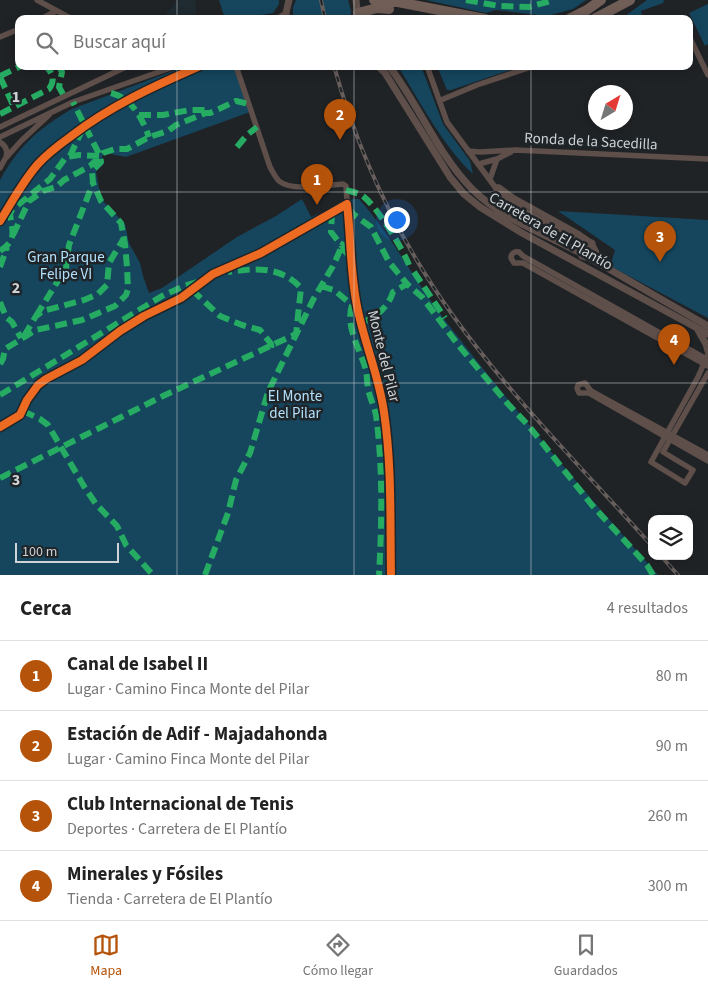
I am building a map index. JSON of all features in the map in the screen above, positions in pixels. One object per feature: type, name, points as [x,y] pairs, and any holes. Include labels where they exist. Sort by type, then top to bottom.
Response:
[{"type":"highway","points":[[374,0],[398,2],[465,15]]},
{"type":"highway","points":[[577,15],[601,0]]},
{"type":"highway","points":[[602,15],[630,0]]},
{"type":"highway","points":[[360,15],[377,8],[397,9],[428,15]]},
{"type":"street","points":[[37,0],[64,15]]},
{"type":"street","points":[[356,0],[358,15]]},
{"type":"street","points":[[286,15],[288,1]]},
{"type":"street","points":[[48,15],[56,11]]},
{"type":"street","points":[[0,37],[15,31]]},
{"type":"street","points":[[693,44],[708,75]]},
{"type":"street","points":[[0,127],[112,70]]},
{"type":"street","points":[[0,137],[74,102],[158,70]]},
{"type":"street","name":"Monte del Pilar","points":[[237,70],[274,174],[279,180],[289,185],[310,187],[345,185],[356,298],[376,371],[384,412],[389,455],[391,575]]},
{"type":"street","name":"Carretera de El Plantío","points":[[382,70],[450,178],[464,194],[480,207],[522,233],[708,334]]},
{"type":"street","name":"Carretera de El Plantío","points":[[391,70],[439,148],[472,189],[507,215],[584,255],[708,326]]},
{"type":"street","points":[[430,70],[447,122],[490,179],[496,191],[511,203],[583,242]]},
{"type":"street","points":[[441,100],[477,85],[522,70]]},
{"type":"street","points":[[5,159],[51,112]]},
{"type":"street","points":[[0,142],[7,152],[0,168]]},
{"type":"street","points":[[478,163],[497,159],[515,150]]},
{"type":"street","name":"Ronda de la Sacedilla","points":[[468,151],[515,150],[708,159]]},
{"type":"street","points":[[478,163],[485,152]]},
{"type":"street","points":[[490,179],[497,159]]},
{"type":"street","points":[[495,187],[499,187],[514,198],[592,243],[604,267]]},
{"type":"street","points":[[522,233],[532,234],[581,257],[590,253],[592,243]]},
{"type":"street","points":[[568,247],[576,246],[583,242]]},
{"type":"street","points":[[583,242],[582,251],[586,260],[615,276],[623,288]]},
{"type":"street","points":[[519,252],[707,359],[523,263],[514,263],[511,260],[512,254],[519,252]]},
{"type":"street","points":[[696,328],[706,344],[707,359],[669,436],[663,452],[693,470],[685,482],[651,462],[669,436],[708,373]]},
{"type":"street","points":[[708,455],[669,436],[589,393],[580,393],[577,386],[585,383],[590,390],[669,436],[708,461]]},
{"type":"shaded area","points":[[179,0],[195,0],[196,15],[165,15]]},
{"type":"green space","points":[[219,0],[279,0],[279,4],[273,13],[261,15],[224,15]]},
{"type":"green space","points":[[296,0],[348,0],[351,11],[350,15],[293,15],[293,7]]},
{"type":"green space","points":[[426,0],[586,0],[573,9],[551,15],[496,10],[486,13]]},
{"type":"green space","points":[[647,0],[664,0],[663,3],[641,11],[642,15],[626,15]]},
{"type":"green space","points":[[708,4],[708,44],[705,46],[693,21],[693,15],[689,13]]},
{"type":"green space","name":"El Monte del Pilar","points":[[175,70],[234,70],[250,112],[126,157],[105,153],[102,156],[104,164],[96,172],[99,188],[104,202],[125,224],[129,243],[140,263],[149,293],[162,288],[237,237],[276,216],[302,199],[311,217],[353,199],[359,199],[382,228],[433,304],[470,352],[549,449],[658,575],[0,575],[0,180],[14,158],[30,139],[49,123],[72,109]]},
{"type":"green space","points":[[400,70],[423,70],[443,124],[470,161],[473,174],[442,138]]},
{"type":"green space","points":[[439,70],[510,70],[451,90],[447,90]]},
{"type":"green space","points":[[558,211],[708,220],[708,318],[610,266],[615,250]]},
{"type":"railway","points":[[321,0],[324,15]]},
{"type":"railway","points":[[335,70],[356,133],[383,197],[416,259],[434,288],[500,377],[648,542]]},
{"type":"railway","points":[[665,560],[678,575]]},
{"type":"marked path","points":[[466,0],[499,6],[529,7],[554,0]]},
{"type":"marked path","points":[[0,76],[15,69]]},
{"type":"marked path","points":[[0,114],[49,89],[52,82],[49,70]]},
{"type":"marked path","points":[[61,70],[59,87],[64,96]]},
{"type":"marked path","points":[[0,77],[14,107]]},
{"type":"marked path","points":[[111,93],[125,99],[130,104],[139,116],[149,137]]},
{"type":"marked path","points":[[13,235],[29,201],[43,191],[56,187],[64,180],[90,166],[103,153],[115,149],[127,149],[149,137],[168,131],[176,125],[236,101],[249,104]]},
{"type":"marked path","points":[[36,316],[66,268],[69,245],[93,183],[92,171],[101,162],[100,156],[73,102]]},
{"type":"marked path","points":[[139,115],[163,115],[190,110],[206,110]]},
{"type":"marked path","points":[[237,147],[257,127]]},
{"type":"marked path","points":[[70,156],[83,128]]},
{"type":"marked path","points":[[0,251],[12,239],[10,214],[12,210],[50,179],[66,157],[79,155],[100,156]]},
{"type":"marked path","points":[[0,364],[5,349],[36,330],[82,320],[115,306],[126,295],[128,289],[127,267],[121,223],[101,201],[93,183]]},
{"type":"marked path","points":[[346,190],[360,194],[376,210],[409,265]]},
{"type":"marked path","points":[[349,208],[353,214],[371,227],[389,262],[407,284]]},
{"type":"marked path","points":[[332,212],[331,232],[342,246],[344,242]]},
{"type":"marked path","points":[[24,336],[36,316],[43,311],[84,300],[98,294],[107,285],[109,263],[124,238]]},
{"type":"marked path","points":[[205,575],[228,513],[236,480],[250,453],[268,392],[342,246],[351,258]]},
{"type":"marked path","points":[[0,267],[7,247]]},
{"type":"marked path","points":[[0,478],[163,396],[296,334],[301,288],[285,276],[267,270],[228,272]]},
{"type":"marked path","points":[[414,272],[445,318]]},
{"type":"marked path","points":[[0,395],[162,296],[197,282]]},
{"type":"marked path","points":[[361,323],[381,311],[388,303],[393,292],[407,284],[422,297],[459,346],[528,425],[591,504],[647,565],[653,575]]},
{"type":"marked path","points":[[321,286],[334,290],[352,305],[357,305]]},
{"type":"marked path","points":[[192,290],[220,316],[260,330],[272,345],[276,344]]},
{"type":"marked path","points":[[0,302],[6,317],[12,322],[21,338]]},
{"type":"marked path","points":[[352,305],[350,321],[366,370],[368,389],[376,415],[381,495],[379,575]]},
{"type":"marked path","points":[[23,411],[48,425],[96,504],[117,526],[126,545],[153,575]]},
{"type":"cycle path","points":[[0,221],[23,184],[42,160],[57,146],[117,106],[191,70]]},
{"type":"cycle path","points":[[0,427],[20,415],[27,400],[38,385],[82,360],[120,331],[144,316],[181,298],[213,274],[261,253],[347,204],[355,293],[360,319],[379,385],[387,432],[391,575]]},
{"type":"place","name":"Estación de Adif - Majadahonda","points":[[340,140]]},
{"type":"place","name":"Canal de Isabel II","points":[[317,205]]},
{"type":"place","name":"Club Internacional de Tenis","points":[[660,262]]},
{"type":"place","name":"Minerales y Fósiles","points":[[674,365]]},
{"type":"park label","name":"Gran Parque Felipe VI","points":[[66,266]]}]
